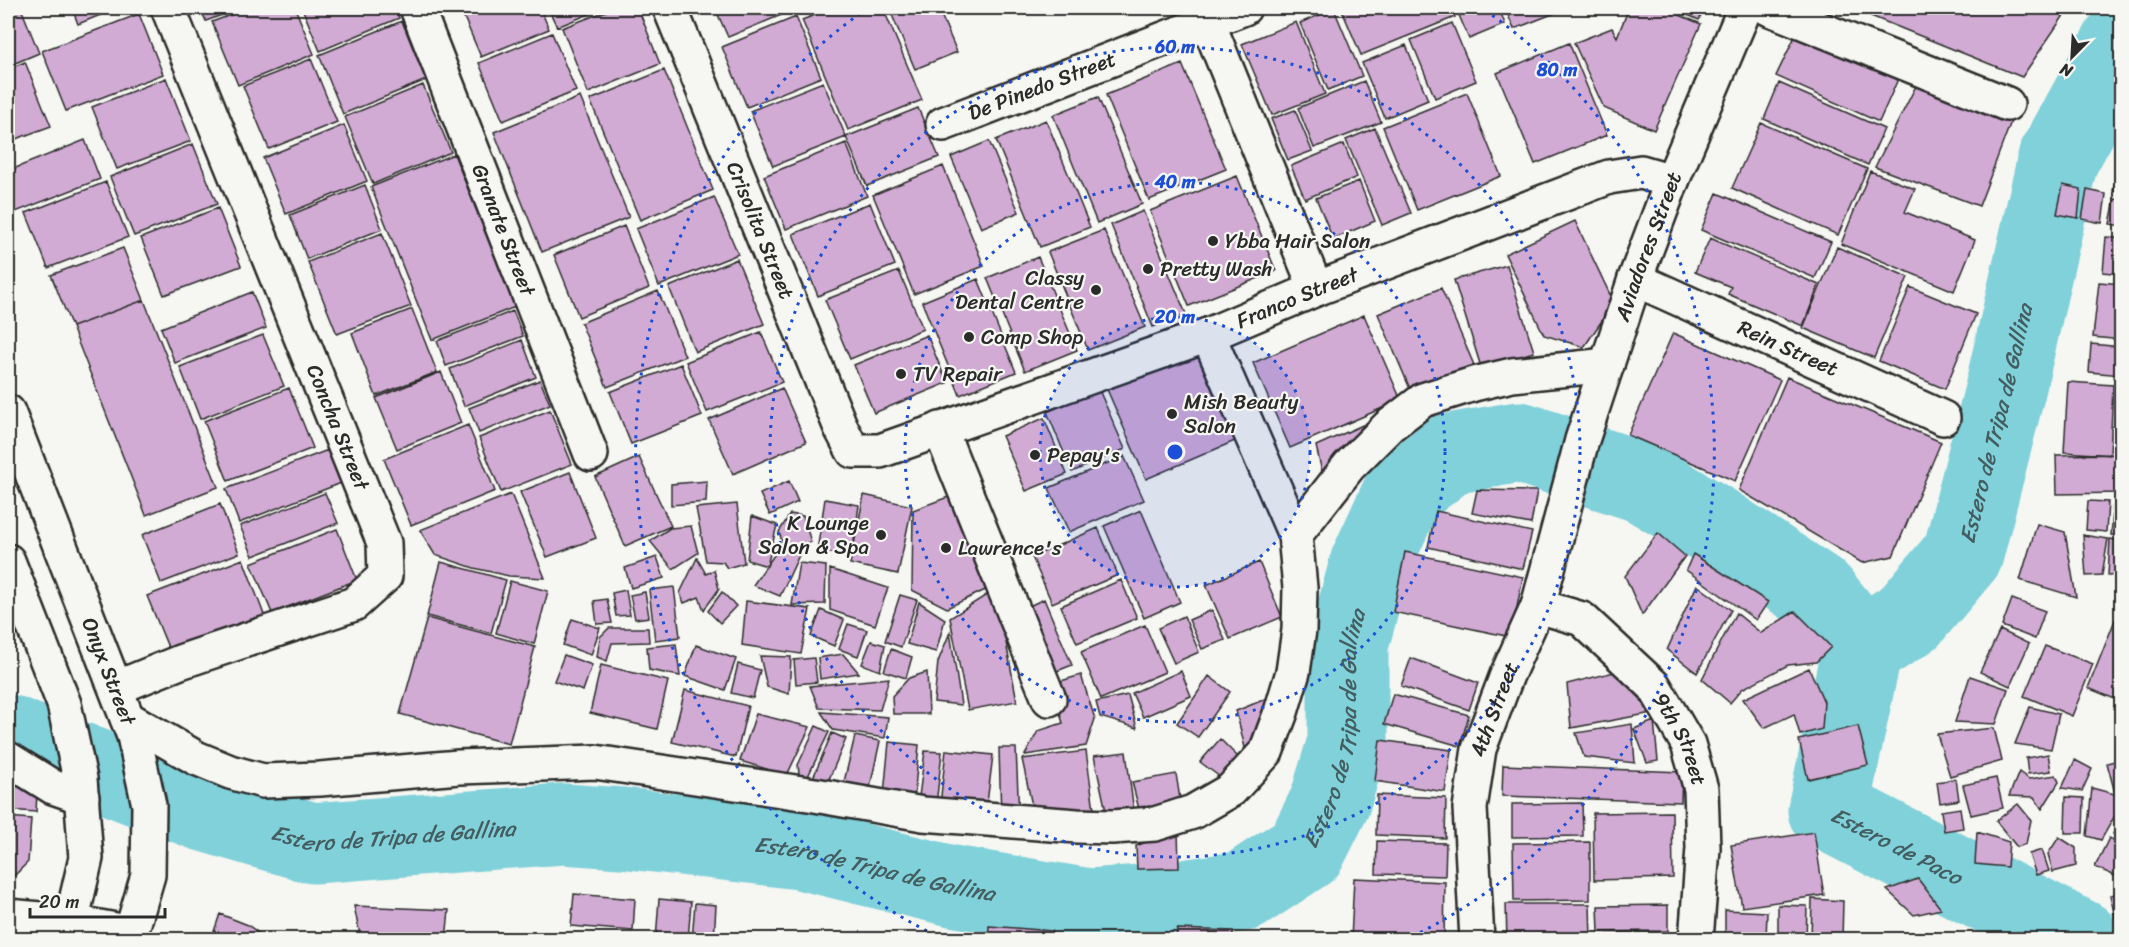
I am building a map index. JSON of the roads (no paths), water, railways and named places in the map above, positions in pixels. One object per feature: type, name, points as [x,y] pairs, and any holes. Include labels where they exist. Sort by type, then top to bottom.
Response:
[{"type":"street","name":"Concha Street","points":[[126,714],[180,662],[354,604],[385,576],[384,543],[168,8]]},
{"type":"street","name":"Granate Street","points":[[417,8],[591,454]]},
{"type":"street","name":"Crisolita Street","points":[[670,8],[841,428],[853,451]]},
{"type":"street","name":"De Pinedo Street","points":[[943,124],[1205,14],[1244,8]]},
{"type":"street","name":"Aviadores Street","points":[[1568,490],[1635,279],[1671,181],[1745,8]]},
{"type":"street","points":[[1768,8],[2007,104]]},
{"type":"street","points":[[1205,14],[1316,289]]},
{"type":"street","name":"Franco Street","points":[[853,451],[880,451],[1208,335],[1316,289],[1609,177],[1641,172],[1671,181]]},
{"type":"street","name":"Rein Street","points":[[1635,279],[1943,418]]},
{"type":"street","points":[[126,714],[196,758],[230,772],[263,781],[320,779],[459,766],[595,762],[815,795],[923,814],[1077,826],[1112,826],[1155,824],[1192,812],[1231,790],[1266,752],[1293,672],[1299,630],[1300,588],[1295,535],[1208,335]]},
{"type":"street","points":[[1295,535],[1349,466],[1389,426],[1423,400],[1512,375],[1607,365]]},
{"type":"street","name":"Onyx Street","points":[[8,412],[126,714],[149,805],[148,875],[131,936]]},
{"type":"street","points":[[940,429],[1048,699]]},
{"type":"street","name":"4th Street","points":[[1477,939],[1470,808],[1479,749],[1507,675],[1538,606],[1568,490]]},
{"type":"street","points":[[8,561],[64,704],[81,788],[86,858],[70,931]]},
{"type":"street","name":"9th Street","points":[[1538,606],[1582,619],[1654,686],[1688,744],[1701,789],[1702,813],[1703,848],[1696,939]]},
{"type":"street","points":[[8,759],[52,787],[81,788]]},
{"type":"street","points":[[8,916],[70,931],[131,936]]},
{"type":"waterway","name":"Estero de Tripa de Gallina","points":[[1862,648],[1910,617],[1963,554],[2005,390],[2058,159],[2122,43]]},
{"type":"waterway","name":"Estero de Tripa de Gallina","points":[[8,735],[204,811],[313,843],[563,824],[622,828],[800,849],[952,886],[1089,909],[1163,903],[1244,891],[1306,850],[1330,802],[1348,742],[1348,645],[1370,564],[1404,490],[1450,454],[1519,442],[1644,483],[1715,526],[1818,594],[1862,648]]},
{"type":"waterway","name":"Estero de Paco","points":[[1862,648],[1828,810],[2080,940]]},
{"type":"place","name":"Ybba Hair Salon","points":[[1213,241]]},
{"type":"place","name":"Pretty Wash","points":[[1148,269]]},
{"type":"place","name":"Classy Dental Centre","points":[[1096,290]]},
{"type":"place","name":"Comp Shop","points":[[969,337]]},
{"type":"place","name":"TV Repair","points":[[901,374]]},
{"type":"place","name":"Mish Beauty Salon","points":[[1172,414]]},
{"type":"place","name":"Pepay's","points":[[1035,455]]},
{"type":"place","name":"K Lounge Salon & Spa","points":[[881,535]]},
{"type":"place","name":"Lawrence's","points":[[946,548]]}]
